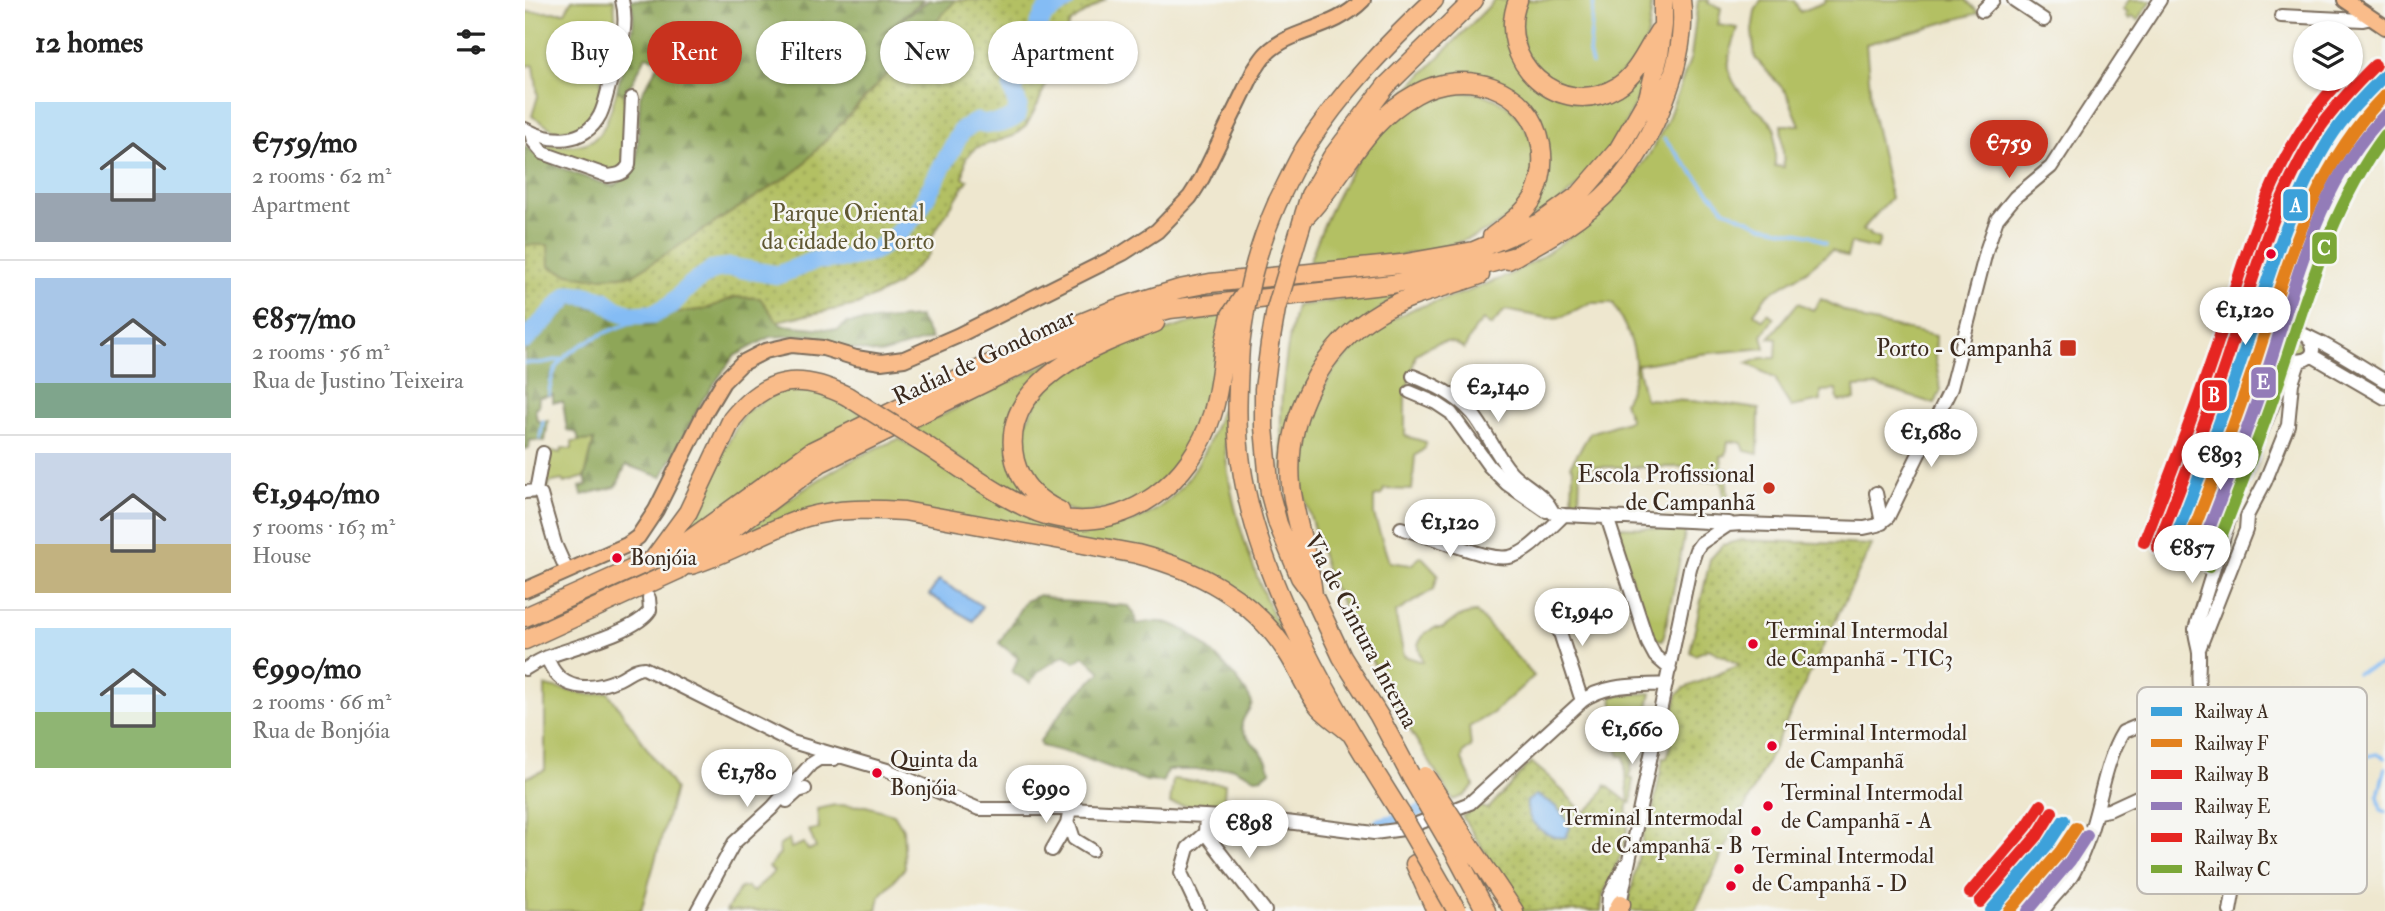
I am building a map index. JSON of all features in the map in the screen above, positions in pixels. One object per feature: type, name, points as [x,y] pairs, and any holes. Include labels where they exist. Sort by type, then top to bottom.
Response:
[{"type":"highway","points":[[654,559],[688,512],[732,419],[757,394],[786,382],[816,383],[847,396],[1023,506],[1059,519],[1105,518],[1136,509],[1162,492],[1183,472],[1212,417],[1232,346],[1231,315],[1246,293],[1262,236],[1277,201],[1305,148],[1417,0]]},
{"type":"highway","points":[[1382,49],[1434,0]]},
{"type":"highway","name":"Via de Cintura Interna","points":[[1461,846],[1419,778],[1405,763],[1342,657],[1287,550],[1270,494],[1264,427],[1264,389],[1276,309],[1310,195],[1332,157],[1386,86],[1474,0]]},
{"type":"highway","points":[[1518,0],[1512,26],[1519,58],[1543,85],[1576,96],[1603,93],[1617,87],[1629,77],[1663,25]]},
{"type":"highway","name":"Radial de Gondomar","points":[[525,617],[677,549],[813,451],[1038,341],[1118,308],[1179,289],[1210,284],[1401,264],[1474,251],[1541,223],[1580,194],[1618,150],[1648,98],[1659,55],[1663,0]]},
{"type":"highway","points":[[1313,596],[1311,571],[1295,509],[1290,468],[1295,429],[1309,390],[1329,357],[1364,322],[1378,313],[1393,305],[1483,274],[1553,235],[1588,210],[1614,186],[1635,157],[1662,109],[1680,46],[1683,4]]},
{"type":"highway","points":[[1303,219],[1323,199],[1367,132],[1386,115],[1419,92],[1434,86],[1464,81],[1482,83],[1498,88],[1526,110],[1539,134],[1543,165],[1540,183],[1525,209],[1474,251]]},
{"type":"highway","name":"Radial de Gondomar","points":[[525,640],[678,570],[820,463],[1041,355],[1119,322],[1170,309],[1392,284],[1477,267],[1516,256]]},
{"type":"highway","points":[[1087,519],[1049,506],[1026,485],[1018,472],[1013,433],[1025,400],[1046,378],[1077,358],[1135,331],[1207,305]]},
{"type":"highway","name":"Via de Cintura Interna","points":[[1232,346],[1241,464],[1262,550],[1282,601],[1349,732],[1401,814],[1457,911]]},
{"type":"highway","points":[[678,570],[706,561],[781,526],[837,511],[866,509],[904,511],[1137,554],[1169,562],[1195,573],[1222,587],[1248,607],[1286,651],[1318,706],[1349,732]]},
{"type":"highway","points":[[1401,814],[1415,864],[1436,911]]},
{"type":"highway","points":[[1461,846],[1486,911]]},
{"type":"highway","points":[[1461,846],[1514,911]]},
{"type":"main road","points":[[525,590],[567,570],[628,550],[656,510],[723,382],[742,363],[765,351],[792,345],[823,348],[881,362],[904,359],[945,342],[1122,253],[1157,231],[1190,197],[1265,55],[1283,42],[1336,22],[1363,0]]},
{"type":"main road","points":[[2345,0],[2385,27]]},
{"type":"street","points":[[528,131],[555,140],[567,139],[579,135],[600,115],[622,43],[625,27],[622,0]]},
{"type":"street","points":[[1982,11],[1993,0]]},
{"type":"street","points":[[2014,0],[2044,20]]},
{"type":"street","points":[[1410,392],[1451,413],[1489,467],[1516,491],[1544,510],[1558,514],[1864,528],[1882,523],[1892,510],[1949,392],[1997,219],[2015,197],[2052,167],[2160,0]]},
{"type":"street","points":[[2281,16],[2363,20],[2372,18]]},
{"type":"street","points":[[528,131],[543,153],[608,176],[619,175],[629,165],[632,98]]},
{"type":"street","points":[[2385,127],[2339,144],[2325,155],[2261,338],[2262,345],[2271,353],[2291,361],[2305,358],[2385,398]]},
{"type":"street","points":[[2265,325],[2271,322],[2308,337],[2385,381]]},
{"type":"street","points":[[2199,649],[2246,530],[2247,516],[2265,482],[2288,425],[2292,383],[2313,346],[2308,337]]},
{"type":"street","points":[[2198,687],[2199,649],[2195,629],[2237,494],[2276,396],[2271,353]]},
{"type":"street","points":[[1413,376],[1445,391],[1464,405],[1513,474],[1558,514]]},
{"type":"street","points":[[543,453],[530,491],[541,495],[555,544],[567,570]]},
{"type":"street","points":[[1876,493],[1882,523]]},
{"type":"street","points":[[1447,543],[1457,507]]},
{"type":"street","points":[[1401,528],[1506,559],[1530,548],[1558,514]]},
{"type":"street","points":[[1607,517],[1648,643],[1655,656],[1669,669]]},
{"type":"street","points":[[1617,909],[1691,561],[1701,543],[1716,531],[1728,525],[1742,524]]},
{"type":"street","points":[[525,668],[639,621],[650,610],[649,598]]},
{"type":"street","points":[[1551,605],[1582,701]]},
{"type":"street","points":[[547,657],[555,675],[574,685],[594,686],[609,682],[639,667],[652,671],[792,742],[887,770],[979,809],[1070,809],[1297,822],[1380,833],[1404,828],[1470,803],[1595,692],[1607,688],[1666,684]]},
{"type":"street","points":[[2043,911],[2054,894],[2072,876],[2098,812],[2100,797],[2123,732],[2137,726]]},
{"type":"street","points":[[698,911],[734,843],[766,814],[811,764],[819,759],[838,760],[843,756]]},
{"type":"street","points":[[766,814],[804,789]]},
{"type":"street","points":[[2098,812],[2137,797]]},
{"type":"street","points":[[1052,850],[1067,824],[1070,809]]},
{"type":"street","points":[[1206,817],[1205,832],[1265,911]]},
{"type":"street","points":[[1067,824],[1075,841],[1092,850]]},
{"type":"street","points":[[1199,911],[1181,873],[1188,848],[1205,832]]},
{"type":"green space","points":[[572,0],[614,0],[616,21],[546,21],[546,84],[601,84],[600,115],[577,128],[555,131],[532,116],[538,96],[534,65],[525,66],[525,12],[565,12]]},
{"type":"green space","points":[[630,0],[924,0],[898,21],[880,21],[880,82],[798,170],[633,275],[588,278],[568,274],[549,267],[547,245],[525,245],[525,146],[567,170],[614,186],[632,173],[637,155],[640,96],[647,84],[742,84],[742,21],[647,21],[647,56],[633,81],[633,10]]},
{"type":"green space","points":[[929,0],[956,0],[936,21],[900,21]]},
{"type":"green space","name":"Parque Oriental da cidade do Porto","points":[[956,0],[1105,0],[1073,21],[988,21],[988,84],[1046,84],[1026,126],[1013,136],[975,148],[966,158],[963,178],[968,180],[926,245],[930,253],[896,286],[857,305],[777,321],[760,298],[735,297],[706,309],[625,319],[598,304],[580,300],[558,313],[525,351],[525,245],[548,245],[549,267],[568,274],[588,278],[633,275],[798,170],[880,82],[880,84],[974,84],[974,21],[936,21]]},
{"type":"green space","points":[[1495,0],[1515,0],[1512,52],[1574,102],[1647,66],[1643,87],[1621,133],[1595,169],[1556,206],[1525,221],[1548,144],[1484,79],[1390,107]]},
{"type":"green space","points":[[1525,0],[1651,0],[1647,38],[1640,57],[1608,85],[1582,91],[1552,82],[1525,54],[1519,21]]},
{"type":"green space","points":[[1698,0],[1709,0],[1708,3],[1721,8],[1718,25],[1738,28],[1729,71],[1738,89],[1775,127],[1775,166],[1784,167],[1781,125],[1800,125],[1786,92],[1755,58],[1752,31],[1755,11],[1761,0],[1794,0],[1800,12],[1825,0],[1966,0],[1979,13],[1866,44],[1872,111],[1891,198],[1862,230],[1880,239],[1877,249],[1851,243],[1847,257],[1832,250],[1805,272],[1767,295],[1754,313],[1763,320],[1768,313],[1774,318],[1762,335],[1765,348],[1700,354],[1637,365],[1645,399],[1708,402],[1759,409],[1758,454],[1745,451],[1742,443],[1728,441],[1726,455],[1721,456],[1722,468],[1726,469],[1729,511],[1725,511],[1722,481],[1700,481],[1689,467],[1580,467],[1579,508],[1572,507],[1573,468],[1570,466],[1590,433],[1630,420],[1624,402],[1634,376],[1634,352],[1626,328],[1613,303],[1590,303],[1562,317],[1547,318],[1505,310],[1491,326],[1483,320],[1464,349],[1452,342],[1440,342],[1416,354],[1405,398],[1405,436],[1426,442],[1425,448],[1415,456],[1412,490],[1384,489],[1382,495],[1374,497],[1374,515],[1389,562],[1411,565],[1421,556],[1438,574],[1434,589],[1395,613],[1404,656],[1423,662],[1418,644],[1425,633],[1435,628],[1443,628],[1458,617],[1476,612],[1534,676],[1493,713],[1469,727],[1471,747],[1463,753],[1462,760],[1474,786],[1464,796],[1453,800],[1399,712],[1329,579],[1302,489],[1301,459],[1306,427],[1334,369],[1374,329],[1413,309],[1509,275],[1540,258],[1597,217],[1651,152],[1667,121],[1691,57]]},
{"type":"green space","points":[[2129,0],[2152,0],[2138,20],[2132,16],[2130,19],[2126,16],[2128,13],[2123,10]]},
{"type":"green space","points":[[619,84],[631,84],[624,94],[617,90]]},
{"type":"green space","points":[[617,90],[624,94],[627,111],[625,163],[618,169],[611,171],[548,150],[541,144],[574,145],[594,139],[606,122]]},
{"type":"green space","points":[[1470,92],[1489,96],[1504,104],[1517,116],[1532,141],[1536,164],[1533,179],[1515,212],[1496,226],[1446,246],[1388,257],[1309,262],[1328,215],[1353,168],[1385,128],[1404,112],[1427,100]]},
{"type":"green space","points":[[1401,292],[1338,343],[1283,469],[1282,387],[1296,306]]},
{"type":"green space","points":[[735,297],[760,298],[781,325],[838,330],[847,323],[919,317],[931,339],[881,354],[848,348],[811,335],[770,337],[734,356],[702,401],[662,477],[626,465],[616,487],[582,495],[580,487],[587,485],[585,477],[594,440],[579,441],[577,433],[567,430],[563,402],[553,402],[553,395],[539,397],[538,407],[535,407],[537,421],[548,421],[545,441],[530,440],[529,448],[525,449],[525,351],[558,313],[580,300],[598,304],[625,319],[706,309]]},
{"type":"green space","points":[[1821,299],[1864,320],[1936,336],[1935,358],[1941,390],[1935,404],[1877,386],[1854,387],[1855,400],[1838,401],[1836,390],[1821,391],[1821,401],[1791,407],[1776,379],[1747,363],[1762,358],[1776,358],[1777,339],[1769,338],[1798,303],[1813,310]]},
{"type":"green space","points":[[1223,314],[1213,383],[1198,434],[1186,456],[1154,488],[1126,507],[1079,512],[1071,511],[1047,497],[1033,483],[1025,467],[1022,449],[1024,431],[1041,396],[1056,380],[1076,367],[1129,344],[1175,327]]},
{"type":"green space","points":[[2278,332],[2300,342],[2300,351],[2294,354],[2272,344],[2271,335]]},
{"type":"green space","points":[[1063,356],[1011,427],[1031,502],[1014,494],[914,429]]},
{"type":"green space","points":[[782,389],[831,393],[868,418],[675,541],[744,413]]},
{"type":"green space","points":[[1221,409],[1224,409],[1227,468],[1240,526],[1259,583],[1283,637],[1204,574],[861,506],[729,544],[831,472],[899,439],[1059,525],[1091,528],[1119,525],[1144,517],[1165,503],[1183,485],[1211,438]]},
{"type":"green space","points":[[594,439],[585,477],[564,483],[562,480],[548,483],[549,487],[542,488],[547,450],[561,453],[562,448],[572,449],[572,442]]},
{"type":"green space","points":[[1615,527],[1686,529],[1663,640],[1650,638]]},
{"type":"green space","points":[[1741,540],[1872,545],[1695,911],[1630,911],[1628,905],[1646,822],[1653,822],[1663,758],[1667,758],[1672,739],[1668,738],[1677,695],[1684,688],[1740,665],[1709,649],[1695,655],[1690,652],[1710,559],[1723,545]]},
{"type":"green space","points":[[1039,595],[1061,601],[1129,606],[1134,613],[1136,624],[1169,623],[1195,638],[1218,659],[1247,693],[1252,703],[1242,728],[1264,756],[1270,771],[1263,777],[1255,778],[1231,767],[1167,770],[1163,782],[1147,781],[1076,755],[1041,746],[1040,741],[1068,703],[1101,672],[1084,656],[1075,662],[1065,655],[1039,671],[1030,683],[1012,672],[1018,658],[999,643],[1025,601]]},
{"type":"green space","points":[[545,686],[591,695],[608,692],[675,789],[641,911],[525,911],[525,778],[545,770]]},
{"type":"green space","points":[[1651,693],[1637,759],[1633,759],[1629,778],[1633,779],[1632,803],[1629,803],[1624,756],[1619,756],[1612,696]]},
{"type":"green space","points":[[1531,762],[1584,813],[1597,801],[1606,785],[1629,803],[1626,814],[1630,815],[1622,853],[1603,895],[1601,911],[1522,911],[1462,816],[1479,806],[1488,809]]},
{"type":"green space","points":[[1173,779],[1225,784],[1223,809],[1170,804]]},
{"type":"green space","points":[[835,805],[866,806],[894,814],[903,829],[905,868],[880,896],[877,911],[726,911],[740,888],[747,887],[753,892],[774,872],[769,867],[780,854],[779,846],[789,839],[791,848],[804,843],[808,850],[816,848],[809,830],[819,829],[817,809]]},
{"type":"water","points":[[939,580],[982,606],[973,621],[929,595]]},
{"type":"water","points":[[1536,795],[1561,812],[1570,828],[1566,837],[1551,836],[1533,822],[1529,816],[1527,801]]},
{"type":"waterway","points":[[525,340],[569,295],[603,300],[617,310],[631,315],[654,314],[671,305],[688,287],[714,269],[731,267],[778,275],[816,260],[847,258],[876,250],[895,237],[917,213],[962,130],[977,122],[997,124],[1016,116],[1018,106],[1012,87],[1031,67],[1036,55],[1039,24],[1045,13],[1067,0]]},
{"type":"waterway","points":[[1592,64],[1589,54],[1594,0]]},
{"type":"waterway","points":[[1664,139],[1725,210],[1763,226],[1811,235],[1826,243]]},
{"type":"waterway","points":[[549,395],[554,371],[571,352],[606,333],[654,314]]},
{"type":"waterway","points":[[525,363],[563,359]]},
{"type":"waterway","points":[[540,439],[543,421]]},
{"type":"waterway","points":[[2357,673],[2385,663]]},
{"type":"waterway","points":[[2367,756],[2377,754],[2385,758]]},
{"type":"waterway","points":[[2385,768],[2378,796],[2381,810],[2385,812]]},
{"type":"waterway","points":[[1380,823],[1436,804]]},
{"type":"tunnel","points":[[630,555],[639,575]]},
{"type":"rail line","name":"B","points":[[2157,547],[2218,385],[2265,242],[2289,184],[2325,120],[2375,65]]},
{"type":"rail line","name":"A","points":[[2170,552],[2223,413],[2278,250],[2300,194],[2335,131],[2385,75]]},
{"type":"rail line","name":"Bx","points":[[2144,542],[2197,403],[2262,210],[2296,140],[2332,91]]},
{"type":"rail line","name":"F","points":[[2183,557],[2236,418],[2303,225],[2337,156],[2359,124],[2385,95]]},
{"type":"rail line","name":"E","points":[[2196,562],[2249,424],[2310,239],[2341,172],[2361,142],[2385,115]]},
{"type":"rail line","name":"C","points":[[2209,567],[2263,426],[2335,221],[2366,163],[2385,135]]},
{"type":"rail line","name":"Bx","points":[[1970,893],[2027,826],[2041,805]]},
{"type":"rail line","name":"B","points":[[1980,902],[2038,835],[2052,812]]},
{"type":"rail line","name":"A","points":[[1991,911],[2049,843],[2064,820]]},
{"type":"rail line","name":"F","points":[[2009,911],[2060,852],[2076,828]]},
{"type":"rail line","name":"E","points":[[2028,911],[2070,861],[2087,835]]},
{"type":"place","name":"Porto - Campanhã","points":[[2068,348]]},
{"type":"place","name":"Escola Profissional de Campanhã","points":[[1769,488]]},
{"type":"place","name":"Bonjóia","points":[[617,558]]},
{"type":"place","name":"Terminal Intermodal de Campanhã - TIC3","points":[[1753,644]]},
{"type":"place","name":"Terminal Intermodal de Campanhã","points":[[1772,746]]},
{"type":"place","name":"Quinta da Bonjóia","points":[[877,773]]},
{"type":"place","name":"Terminal Intermodal de Campanhã - A","points":[[1768,806]]},
{"type":"place","name":"Terminal Intermodal de Campanhã - B","points":[[1756,831]]},
{"type":"place","name":"Terminal Intermodal de Campanhã - D","points":[[1739,869]]}]
